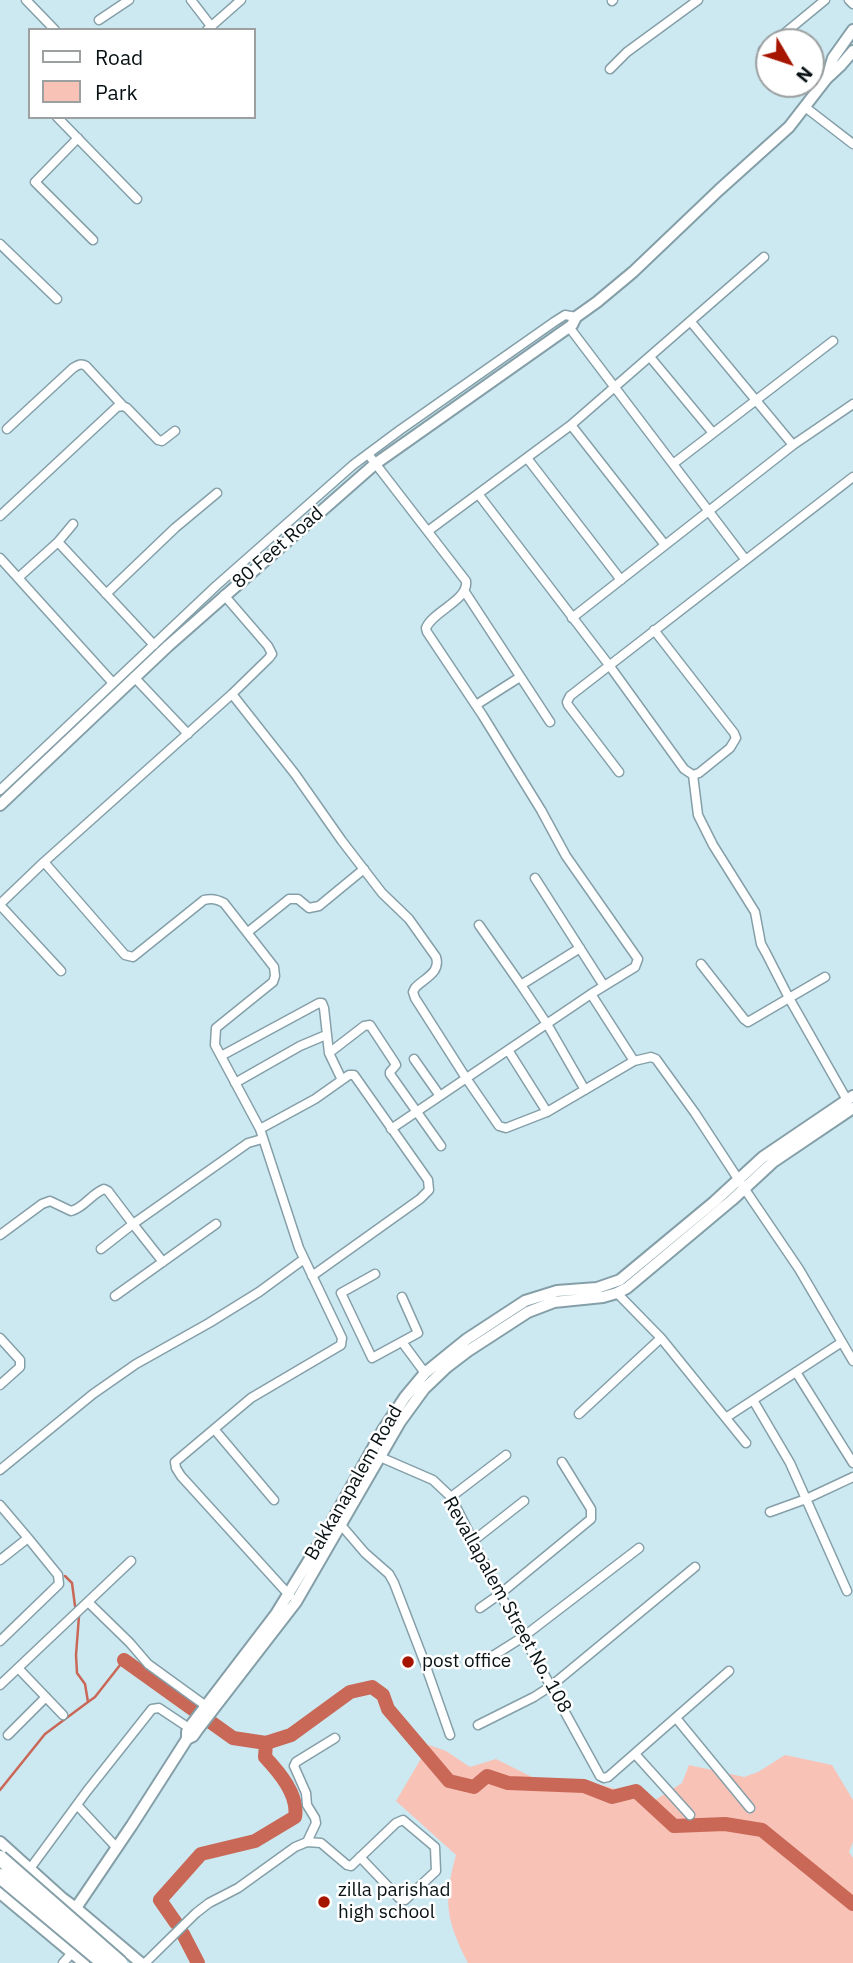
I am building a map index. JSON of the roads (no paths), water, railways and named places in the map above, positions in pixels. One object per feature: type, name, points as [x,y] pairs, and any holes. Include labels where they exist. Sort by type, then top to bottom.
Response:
[{"type":"main road","points":[[0,1858],[120,1963]]},
{"type":"main road","points":[[0,1876],[104,1963]]},
{"type":"street","points":[[26,0],[53,28]]},
{"type":"street","points":[[99,20],[129,0]]},
{"type":"street","points":[[192,2],[209,28],[241,0]]},
{"type":"street","points":[[610,69],[627,52],[698,0]]},
{"type":"street","points":[[791,28],[825,0]]},
{"type":"street","points":[[849,0],[853,4]]},
{"type":"street","points":[[827,78],[833,58],[853,30]]},
{"type":"street","points":[[827,78],[853,51]]},
{"type":"street","name":"80 Feet Road","points":[[0,805],[134,677],[375,464],[573,322],[633,272],[777,139],[827,78]]},
{"type":"street","points":[[805,107],[853,144]]},
{"type":"street","points":[[60,119],[137,199]]},
{"type":"street","points":[[78,138],[35,182],[93,240]]},
{"type":"street","points":[[0,244],[57,299]]},
{"type":"street","points":[[428,531],[571,425],[764,257]]},
{"type":"street","points":[[0,790],[216,586],[368,454],[565,315],[573,322],[615,387],[745,559]]},
{"type":"street","points":[[691,322],[793,445]]},
{"type":"street","points":[[673,464],[833,341]]},
{"type":"street","points":[[650,357],[713,433]]},
{"type":"street","points":[[7,429],[78,365],[86,366],[158,440],[162,441],[175,431]]},
{"type":"street","points":[[572,618],[793,445],[853,404]]},
{"type":"street","points":[[0,516],[111,411],[123,406]]},
{"type":"street","points":[[571,425],[665,545]]},
{"type":"street","points":[[368,454],[466,581],[465,592],[430,621],[426,628],[541,810],[566,856],[636,954],[638,962],[635,967],[391,1129]]},
{"type":"street","points":[[527,458],[621,580]]},
{"type":"street","points":[[619,772],[567,702],[570,696],[853,477]]},
{"type":"street","points":[[106,594],[176,528],[217,494]]},
{"type":"street","points":[[479,495],[609,665],[684,769],[692,775],[698,815],[713,845],[755,912],[761,944],[789,998],[851,1102]]},
{"type":"street","points":[[18,578],[58,542],[73,524]]},
{"type":"street","points":[[58,542],[154,645]]},
{"type":"street","points":[[0,558],[113,682]]},
{"type":"street","points":[[465,592],[550,722]]},
{"type":"street","points":[[61,971],[0,904],[232,694],[272,654],[224,596]]},
{"type":"street","points":[[654,630],[736,738],[730,748],[699,773],[692,775]]},
{"type":"street","points":[[134,677],[188,734]]},
{"type":"street","points":[[476,705],[520,677]]},
{"type":"street","points":[[232,694],[295,774],[382,893],[409,919],[436,957],[438,961],[435,971],[417,985],[413,992],[415,998],[499,1126],[506,1128],[547,1112],[634,1061],[651,1057],[660,1062],[799,1269],[853,1361]]},
{"type":"street","points":[[44,862],[128,957],[137,955],[204,900],[211,898],[224,903],[274,967],[273,982],[216,1028],[215,1045],[260,1129],[304,1259],[342,1338],[341,1345],[251,1398],[175,1462],[181,1476],[292,1598]]},
{"type":"street","points":[[248,932],[289,899],[298,899],[309,908],[319,906],[364,869]]},
{"type":"street","points":[[535,878],[604,986]]},
{"type":"street","points":[[479,925],[547,1024],[585,1090]]},
{"type":"street","points":[[521,985],[580,948]]},
{"type":"street","points":[[701,964],[748,1022],[825,977]]},
{"type":"street","points":[[591,994],[634,1061]]},
{"type":"street","points":[[221,1056],[322,1003],[329,1053],[342,1080]]},
{"type":"street","points":[[329,1053],[363,1026],[370,1025],[396,1065],[390,1074],[441,1146]]},
{"type":"street","points":[[235,1083],[299,1046],[326,1035]]},
{"type":"street","points":[[508,1050],[547,1112]]},
{"type":"street","points":[[414,1059],[440,1096]]},
{"type":"street","points":[[260,1129],[354,1074],[428,1180],[429,1190],[420,1199],[312,1276]]},
{"type":"street","name":"Bakkanapalem Road","points":[[292,1598],[383,1430],[425,1373],[467,1339],[525,1301],[556,1291],[597,1288],[620,1280],[741,1184],[763,1157],[851,1102]]},
{"type":"street","points":[[101,1249],[248,1143],[262,1139]]},
{"type":"street","points":[[55,1939],[117,1848],[191,1730],[292,1598],[341,1525],[400,1422],[424,1389],[447,1367],[493,1334],[542,1306],[554,1302],[603,1297],[617,1293],[639,1280],[741,1184]]},
{"type":"street","points":[[0,1236],[41,1204],[50,1201],[71,1211],[76,1210],[104,1189],[163,1262]]},
{"type":"street","points":[[115,1296],[216,1224]]},
{"type":"street","points":[[0,1470],[93,1394],[136,1364],[249,1298],[304,1259]]},
{"type":"street","points":[[375,1274],[341,1293],[372,1358],[418,1333],[402,1297]]},
{"type":"street","points":[[617,1293],[662,1338],[746,1443]]},
{"type":"street","points":[[0,1338],[20,1360],[20,1367],[0,1385]]},
{"type":"street","points":[[579,1414],[662,1338]]},
{"type":"street","points":[[402,1342],[425,1373]]},
{"type":"street","points":[[727,1417],[842,1342]]},
{"type":"street","points":[[796,1372],[853,1463]]},
{"type":"street","points":[[753,1400],[790,1463],[846,1591]]},
{"type":"street","points":[[214,1429],[274,1500]]},
{"type":"street","points":[[451,1497],[506,1455]]},
{"type":"street","name":"Revallapalem Street No. 108","points":[[380,1457],[433,1480],[451,1497],[500,1594],[598,1773],[604,1778],[608,1777],[635,1754]]},
{"type":"street","points":[[480,1608],[591,1519],[591,1509],[562,1462]]},
{"type":"street","points":[[770,1512],[806,1499],[853,1476]]},
{"type":"street","points":[[475,1544],[524,1501]]},
{"type":"street","points":[[0,1504],[58,1575],[59,1584],[0,1641]]},
{"type":"street","points":[[341,1525],[369,1558],[389,1574],[401,1599],[450,1735]]},
{"type":"street","points":[[0,1560],[28,1538]]},
{"type":"street","points":[[480,1664],[523,1637],[639,1548]]},
{"type":"street","points":[[0,1685],[131,1561]]},
{"type":"street","points":[[478,1725],[551,1686],[695,1567]]},
{"type":"street","points":[[88,1602],[148,1664],[206,1710]]},
{"type":"street","points":[[18,1668],[63,1715]]},
{"type":"street","points":[[690,1815],[635,1754],[729,1671]]},
{"type":"street","points":[[8,1735],[46,1696]]},
{"type":"street","points":[[29,1870],[152,1709],[159,1708],[191,1730]]},
{"type":"street","points":[[676,1718],[750,1808]]},
{"type":"street","points":[[307,1842],[316,1823],[294,1766],[296,1762],[335,1738]]},
{"type":"street","points":[[77,1805],[117,1848]]},
{"type":"street","points":[[0,1842],[62,1898],[143,1963],[209,1903],[238,1888],[295,1847],[307,1842],[321,1843],[351,1866],[360,1857],[396,1822],[403,1820],[435,1847],[436,1867],[433,1876],[409,1898],[402,1900],[360,1857]]},
{"type":"street","points":[[0,1893],[84,1963]]},
{"type":"street","points":[[64,1963],[72,1953]]},
{"type":"waterway","points":[[65,1576],[72,1583],[75,1606]]},
{"type":"waterway","points":[[79,1616],[77,1673],[85,1684],[88,1702],[124,1660]]},
{"type":"waterway","points":[[124,1660],[233,1738],[266,1743],[291,1735],[350,1692],[372,1687],[383,1695],[388,1709],[449,1781],[474,1787],[487,1776],[508,1783],[584,1786],[612,1797],[636,1791],[674,1826],[725,1824],[762,1830],[853,1904]]},
{"type":"waterway","points":[[0,1790],[45,1734],[88,1702]]},
{"type":"waterway","points":[[176,1923],[160,1900],[201,1854],[255,1841],[295,1817],[291,1792],[265,1757],[266,1743]]},
{"type":"waterway","points":[[183,1934],[198,1963]]},
{"type":"place","name":"post office","points":[[408,1662]]},
{"type":"place","name":"zilla parishad high school","points":[[324,1902]]}]
